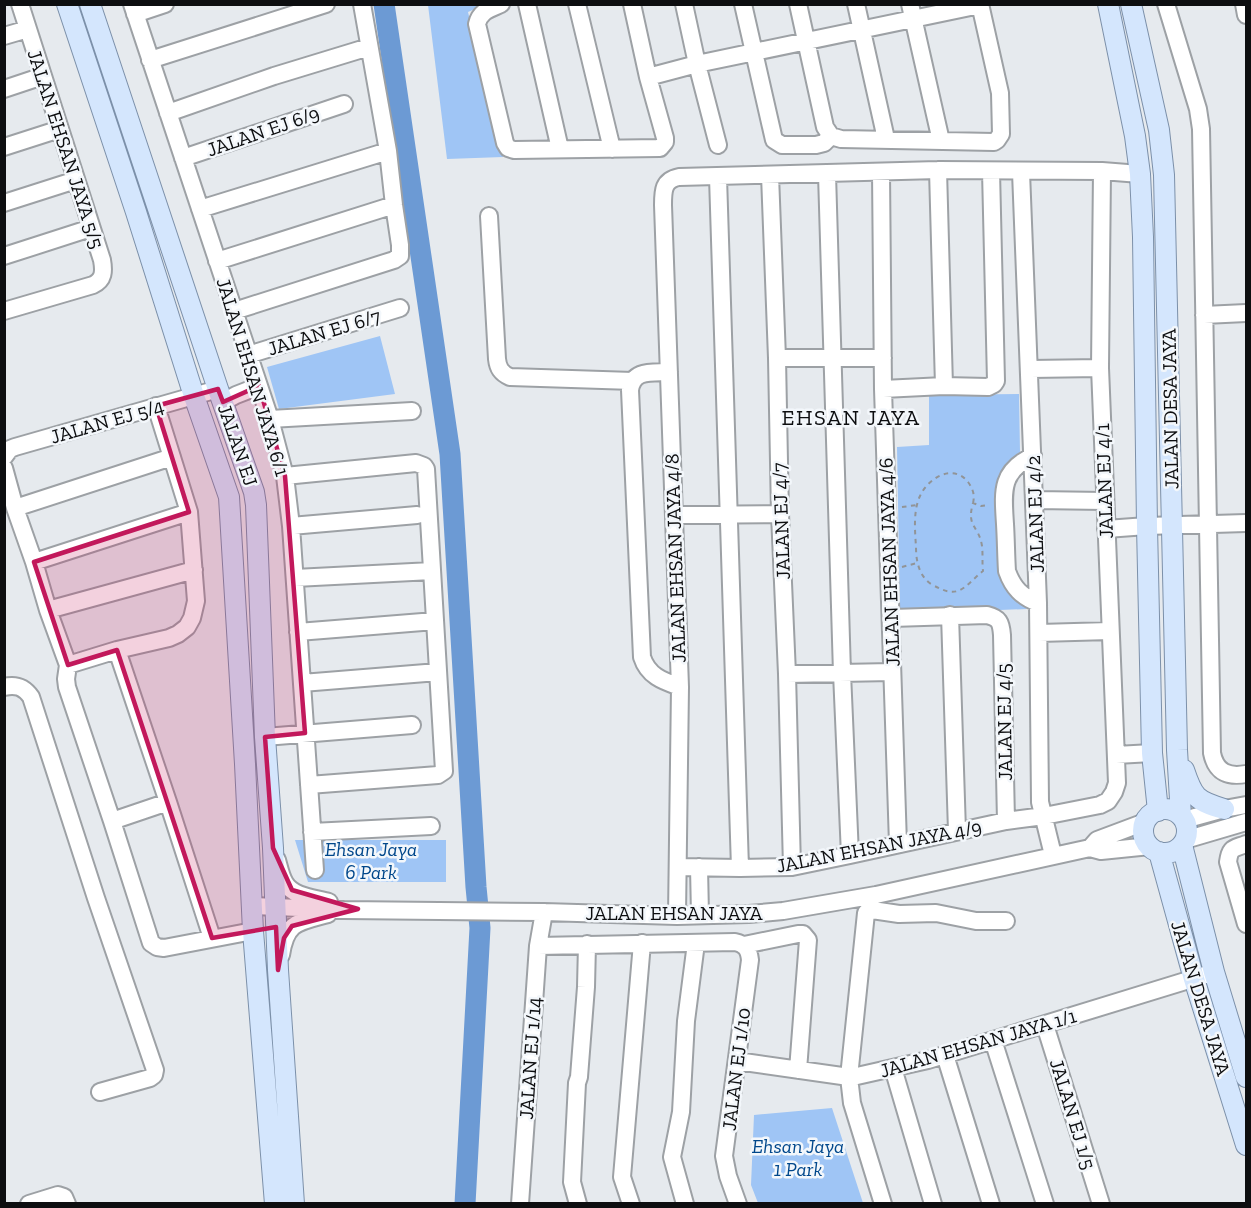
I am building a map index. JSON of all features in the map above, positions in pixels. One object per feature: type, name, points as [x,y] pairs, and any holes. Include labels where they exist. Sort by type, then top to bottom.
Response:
[{"type":"main road","name":"JALAN EJ","points":[[67,4],[229,497],[246,764],[253,931],[275,1203]]},
{"type":"main road","name":"JALAN EJ","points":[[90,4],[251,482],[256,506],[265,737],[294,1203]]},
{"type":"main road","name":"JALAN DESA JAYA","points":[[1107,4],[1135,136],[1140,174],[1143,237],[1152,816]]},
{"type":"main road","name":"JALAN DESA JAYA","points":[[1131,4],[1159,130],[1164,175],[1177,750],[1182,818]]},
{"type":"main road","points":[[1151,695],[1176,697]]},
{"type":"main road","points":[[1177,750],[1189,786],[1196,796],[1203,803],[1224,809]]},
{"type":"main road","points":[[1168,810],[1182,818],[1187,833],[1178,849],[1169,853],[1154,849],[1144,835],[1143,828],[1152,816],[1168,810]]},
{"type":"main road","name":"JALAN DESA JAYA","points":[[1183,842],[1214,972],[1246,1077]]},
{"type":"main road","name":"JALAN DESA JAYA","points":[[1154,849],[1246,1144]]},
{"type":"street","name":"JALAN EHSAN JAYA 5/5","points":[[4,311],[97,283],[104,270],[20,4]]},
{"type":"street","points":[[134,9],[165,4]]},
{"type":"street","points":[[150,60],[326,4]]},
{"type":"street","points":[[234,311],[398,258],[401,252],[393,205],[388,151],[362,4]]},
{"type":"street","points":[[527,4],[560,149]]},
{"type":"street","points":[[577,4],[612,149]]},
{"type":"street","points":[[495,7],[484,12],[478,19],[478,29],[508,148],[514,150],[660,148],[665,138],[648,77],[632,4]]},
{"type":"street","points":[[684,4],[718,145]]},
{"type":"street","points":[[743,4],[774,140],[782,145],[816,145],[824,143],[828,131],[798,4]]},
{"type":"street","points":[[856,4],[886,140]]},
{"type":"street","points":[[1166,4],[1200,119],[1202,143],[1212,753],[1215,764],[1224,772],[1236,776],[1246,774]]},
{"type":"street","points":[[1244,4],[1246,15]]},
{"type":"street","points":[[648,77],[697,64],[862,30],[911,12],[980,5],[1000,88],[1000,137],[994,142],[841,140],[828,131]]},
{"type":"street","name":"JALAN EHSAN JAYA 6/1","points":[[134,9],[270,419],[285,476],[295,578],[315,870]]},
{"type":"street","points":[[911,12],[941,141]]},
{"type":"street","points":[[4,36],[28,29]]},
{"type":"street","points":[[168,113],[369,46]]},
{"type":"street","points":[[4,90],[43,76]]},
{"type":"street","name":"JALAN EJ 6/9","points":[[183,158],[344,105]]},
{"type":"street","points":[[4,147],[60,129]]},
{"type":"street","points":[[200,209],[388,151]]},
{"type":"street","points":[[740,868],[717,177],[938,170],[1102,171],[1140,174]]},
{"type":"street","points":[[938,170],[944,386]]},
{"type":"street","points":[[883,389],[944,386],[988,387],[996,381],[991,171]]},
{"type":"street","name":"JALAN EJ 4/1","points":[[1102,171],[1100,368],[1117,783],[1114,792]]},
{"type":"street","name":"JALAN EHSAN JAYA 4/6","points":[[881,172],[883,389],[898,844]]},
{"type":"street","name":"JALAN EJ 4/2","points":[[1021,172],[1035,500],[1041,802],[1053,855]]},
{"type":"street","points":[[827,174],[842,674],[850,855]]},
{"type":"street","name":"JALAN EJ 4/7","points":[[770,175],[792,867]]},
{"type":"street","name":"JALAN EHSAN JAYA 4/8","points":[[677,916],[680,687],[663,188],[674,178],[717,177]]},
{"type":"street","points":[[4,202],[76,180]]},
{"type":"street","points":[[217,261],[393,205]]},
{"type":"street","points":[[489,216],[499,370],[510,377],[633,381]]},
{"type":"street","points":[[4,256],[92,228]]},
{"type":"street","name":"JALAN EJ 6/7","points":[[248,355],[400,308]]},
{"type":"street","points":[[1204,315],[1246,313]]},
{"type":"street","points":[[777,358],[883,358]]},
{"type":"street","points":[[1030,369],[1100,368]]},
{"type":"street","points":[[669,372],[646,373],[636,377],[630,390],[642,657],[644,664],[654,675],[680,687]]},
{"type":"street","name":"JALAN EJ 5/4","points":[[4,457],[10,449],[156,406],[194,396],[236,395],[259,386]]},
{"type":"street","points":[[69,665],[117,650],[169,638],[187,627],[192,618],[196,601],[189,512],[156,406]]},
{"type":"street","points":[[270,419],[412,411]]},
{"type":"street","points":[[1033,456],[1017,465],[1010,473],[1004,488],[1004,504],[1007,570],[1010,579],[1018,592],[1038,603]]},
{"type":"street","points":[[15,508],[172,457]]},
{"type":"street","points":[[285,476],[416,463],[426,469],[444,770],[438,775],[309,785]]},
{"type":"street","points":[[4,468],[48,610],[69,665],[66,687],[149,939],[153,945],[164,948],[253,931]]},
{"type":"street","points":[[1035,500],[1106,501]]},
{"type":"street","points":[[34,562],[189,512]]},
{"type":"street","points":[[674,515],[780,514]]},
{"type":"street","points":[[291,526],[417,515]]},
{"type":"street","points":[[1106,529],[1246,524]]},
{"type":"street","points":[[48,610],[194,570]]},
{"type":"street","points":[[295,578],[432,571]]},
{"type":"street","points":[[892,618],[950,615],[957,831]]},
{"type":"street","name":"JALAN EJ 4/5","points":[[950,615],[987,615],[995,617],[1000,623],[1006,821]]},
{"type":"street","points":[[298,632],[435,621]]},
{"type":"street","points":[[1039,633],[1110,631]]},
{"type":"street","points":[[117,650],[212,938]]},
{"type":"street","points":[[302,683],[438,672]]},
{"type":"street","points":[[787,674],[892,672]]},
{"type":"street","points":[[4,687],[18,686],[28,692],[31,697],[155,1070],[154,1075],[150,1078],[100,1092]]},
{"type":"street","points":[[265,737],[412,724]]},
{"type":"street","points":[[1116,755],[1152,753]]},
{"type":"street","name":"JALAN EHSAN JAYA 4/9","points":[[678,867],[792,867],[1006,821],[1100,805],[1108,801],[1114,792]]},
{"type":"street","points":[[112,821],[168,802]]},
{"type":"street","points":[[1182,818],[1246,805]]},
{"type":"street","name":"JALAN EHSAN JAYA","points":[[1090,848],[1097,840],[1152,816]]},
{"type":"street","points":[[1183,842],[1246,822]]},
{"type":"street","points":[[312,832],[431,826]]},
{"type":"street","points":[[1239,847],[1229,852],[1228,862],[1246,924]]},
{"type":"street","points":[[273,848],[285,883],[292,890],[351,909]]},
{"type":"street","name":"JALAN EHSAN JAYA","points":[[252,906],[677,916],[783,911],[928,884],[1090,848],[1101,851],[1154,849]]},
{"type":"street","points":[[699,867],[700,915]]},
{"type":"street","points":[[278,970],[284,938],[292,926],[304,920],[351,909]]},
{"type":"street","points":[[883,1203],[852,1103],[849,1077],[864,916],[869,910],[899,914],[936,913],[976,921],[1006,921]]},
{"type":"street","name":"JALAN EJ 1/14","points":[[520,1203],[538,946],[544,912]]},
{"type":"street","points":[[538,946],[739,943],[798,934],[806,936],[808,940],[798,1070]]},
{"type":"street","points":[[631,1203],[622,1177],[642,943]]},
{"type":"street","points":[[685,1203],[672,1157],[681,1112],[686,1021],[696,943]]},
{"type":"street","name":"JALAN EJ 1/10","points":[[738,1203],[728,1176],[724,1156],[750,960],[748,950],[739,943]]},
{"type":"street","points":[[578,1203],[572,1182],[587,944]]},
{"type":"street","name":"JALAN EHSAN JAYA 1/1","points":[[737,1061],[849,1077],[945,1055],[1214,972]]},
{"type":"street","name":"JALAN EJ 1/5","points":[[1045,1025],[1101,1203]]},
{"type":"street","points":[[993,1040],[1045,1203]]},
{"type":"street","points":[[945,1055],[991,1203]]},
{"type":"street","points":[[892,1068],[933,1203]]},
{"type":"street","points":[[29,1203],[58,1195],[64,1197],[67,1203]]},
{"type":"path","points":[[945,473],[962,476],[972,488],[975,496],[973,503],[970,516],[982,547],[983,571],[968,586],[960,590],[942,589],[926,580],[917,563],[917,505],[924,490],[945,473]]},
{"type":"path","points":[[973,503],[981,506],[1004,504]]},
{"type":"highlighted area","points":[[259,386],[285,476],[305,733],[265,737],[273,848],[292,890],[358,909],[292,926],[284,938],[278,970],[276,927],[212,938],[117,650],[68,665],[34,562],[189,512],[156,406],[218,389],[223,402]]},
{"type":"green space","points":[[428,5],[484,5],[468,12],[503,157],[447,159]]},
{"type":"green space","points":[[380,336],[395,394],[279,409],[267,367]]},
{"type":"green space","points":[[1019,394],[1020,452],[1002,471],[996,489],[1000,572],[1008,591],[1027,609],[900,614],[897,447],[929,445],[929,395]]},
{"type":"green space","name":"Ehsan Jaya 6 Park","points":[[295,840],[446,840],[446,882],[308,882]]},
{"type":"green space","name":"Ehsan Jaya 1 Park","points":[[832,1108],[863,1203],[758,1203],[751,1185],[754,1115]]},
{"type":"waterway","points":[[384,4],[450,454],[480,928],[465,1204]]},
{"type":"district","name":"EHSAN JAYA","points":[[851,417]]}]
